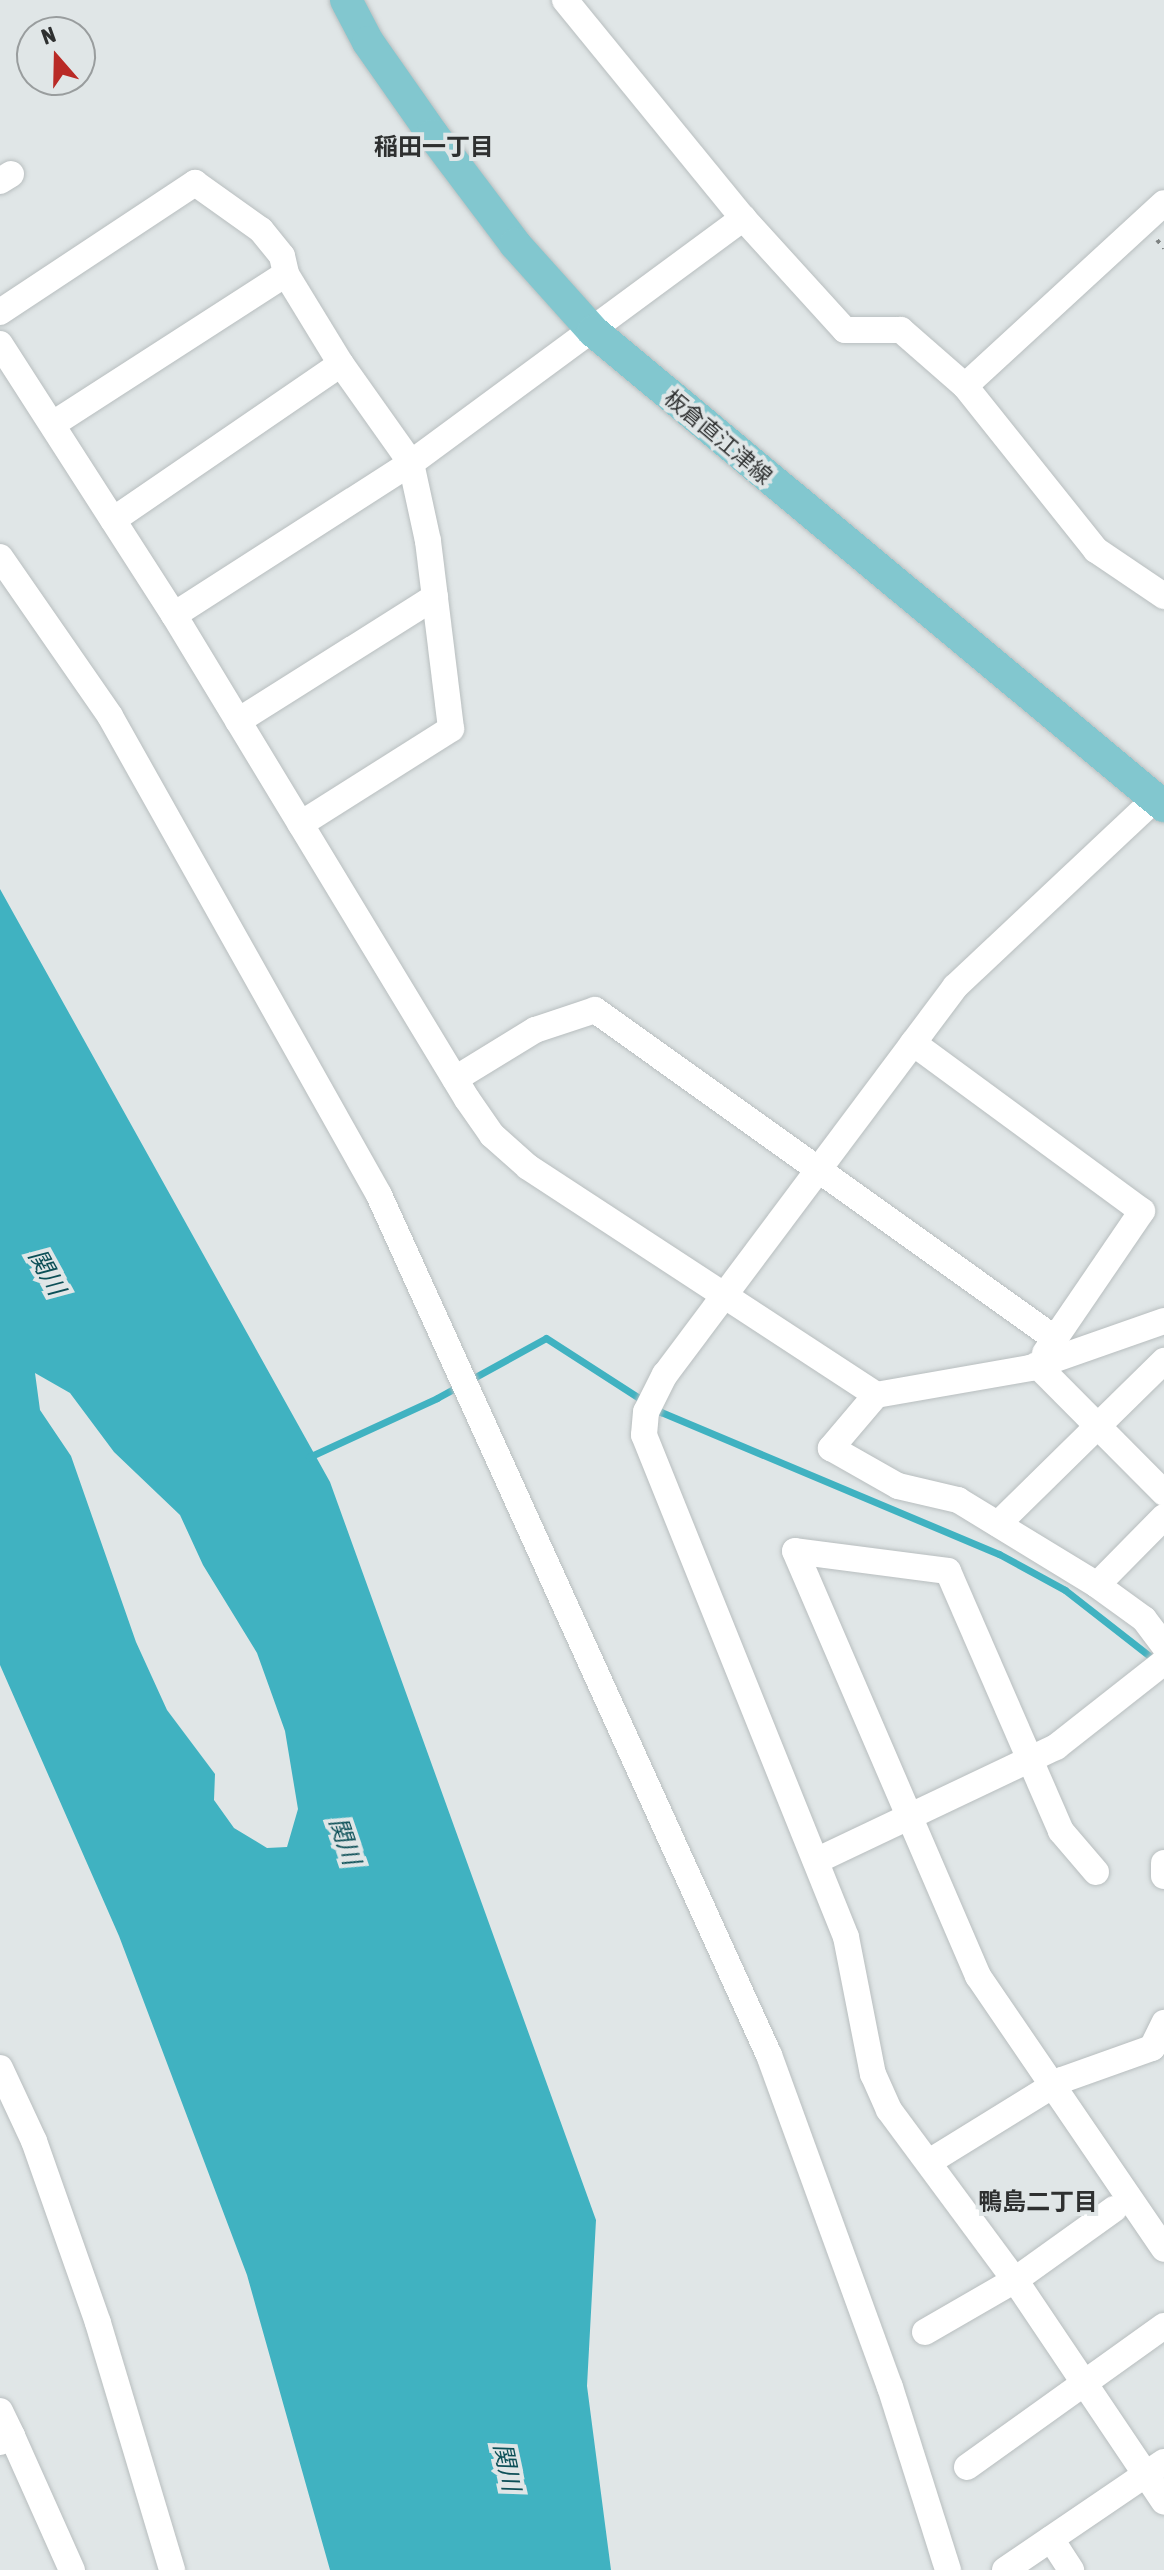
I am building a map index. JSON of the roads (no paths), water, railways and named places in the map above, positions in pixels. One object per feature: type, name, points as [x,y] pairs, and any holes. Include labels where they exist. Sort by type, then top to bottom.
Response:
[{"type":"main road","name":"板倉直江津線","points":[[346,0],[368,42],[433,135],[515,244],[593,331],[1159,803]]},
{"type":"street","points":[[565,0],[743,218],[845,330],[901,330],[965,386],[1096,550],[1164,596]]},
{"type":"street","points":[[0,312],[195,183],[261,230],[282,256],[286,274],[341,364],[411,463],[435,597],[451,729],[301,824]]},
{"type":"street","points":[[965,386],[1164,203]]},
{"type":"street","points":[[174,615],[411,463],[743,218]]},
{"type":"street","points":[[53,424],[286,274]]},
{"type":"street","points":[[0,344],[174,615],[492,1135],[528,1167],[876,1395]]},
{"type":"street","points":[[113,520],[341,364]]},
{"type":"street","points":[[0,557],[110,716],[379,1195],[769,2055],[890,2387],[948,2570]]},
{"type":"street","points":[[238,721],[435,597]]},
{"type":"street","points":[[1159,803],[955,987],[665,1374],[646,1412],[644,1435],[846,1937],[873,2074],[889,2110],[1015,2280],[1083,2382],[1154,2468],[1164,2502]]},
{"type":"street","points":[[455,1079],[535,1030],[595,1010],[1054,1338]]},
{"type":"street","points":[[913,1043],[1142,1211],[1037,1365]]},
{"type":"street","points":[[1164,1321],[1037,1365],[876,1395],[831,1448],[898,1486],[958,1500],[1097,1585],[1144,1619],[1164,1646]]},
{"type":"street","points":[[998,1524],[1164,1361]]},
{"type":"street","points":[[1037,1365],[1164,1493]]},
{"type":"street","points":[[1097,1585],[1164,1517]]},
{"type":"street","points":[[1096,1872],[1061,1831],[948,1571],[795,1551],[978,1976],[1164,2249]]},
{"type":"street","points":[[816,1861],[1056,1747],[1164,1662]]},
{"type":"street","points":[[1164,1863],[1164,1876]]},
{"type":"street","points":[[929,2162],[1053,2085],[1152,2048],[1164,2023]]},
{"type":"street","points":[[1136,2053],[1164,2065]]},
{"type":"street","points":[[0,2068],[34,2141],[93,2309],[172,2570]]},
{"type":"street","points":[[925,2332],[1015,2280],[1114,2209]]},
{"type":"street","points":[[967,2467],[1164,2326]]},
{"type":"street","points":[[0,2411],[6,2439],[72,2570]]},
{"type":"street","points":[[1005,2570],[1154,2468]]},
{"type":"street","points":[[1051,2539],[1071,2570]]},
{"type":"water","name":"関川","points":[[0,889],[330,1482],[596,2220],[587,2386],[611,2570],[330,2570],[247,2275],[119,1936],[0,1665]],"holes":[[[35,1373],[70,1393],[114,1452],[180,1515],[203,1565],[257,1653],[285,1731],[298,1809],[287,1847],[267,1848],[234,1828],[214,1800],[215,1774],[167,1710],[136,1642],[71,1456],[40,1410]]]},
{"type":"waterway","points":[[309,1457],[437,1398],[546,1338],[661,1412],[999,1554],[1065,1590],[1156,1661]]},
{"type":"district","name":"稲田一丁目","points":[[434,147]]},
{"type":"district","name":"鴨島二丁目","points":[[1038,2202]]}]
